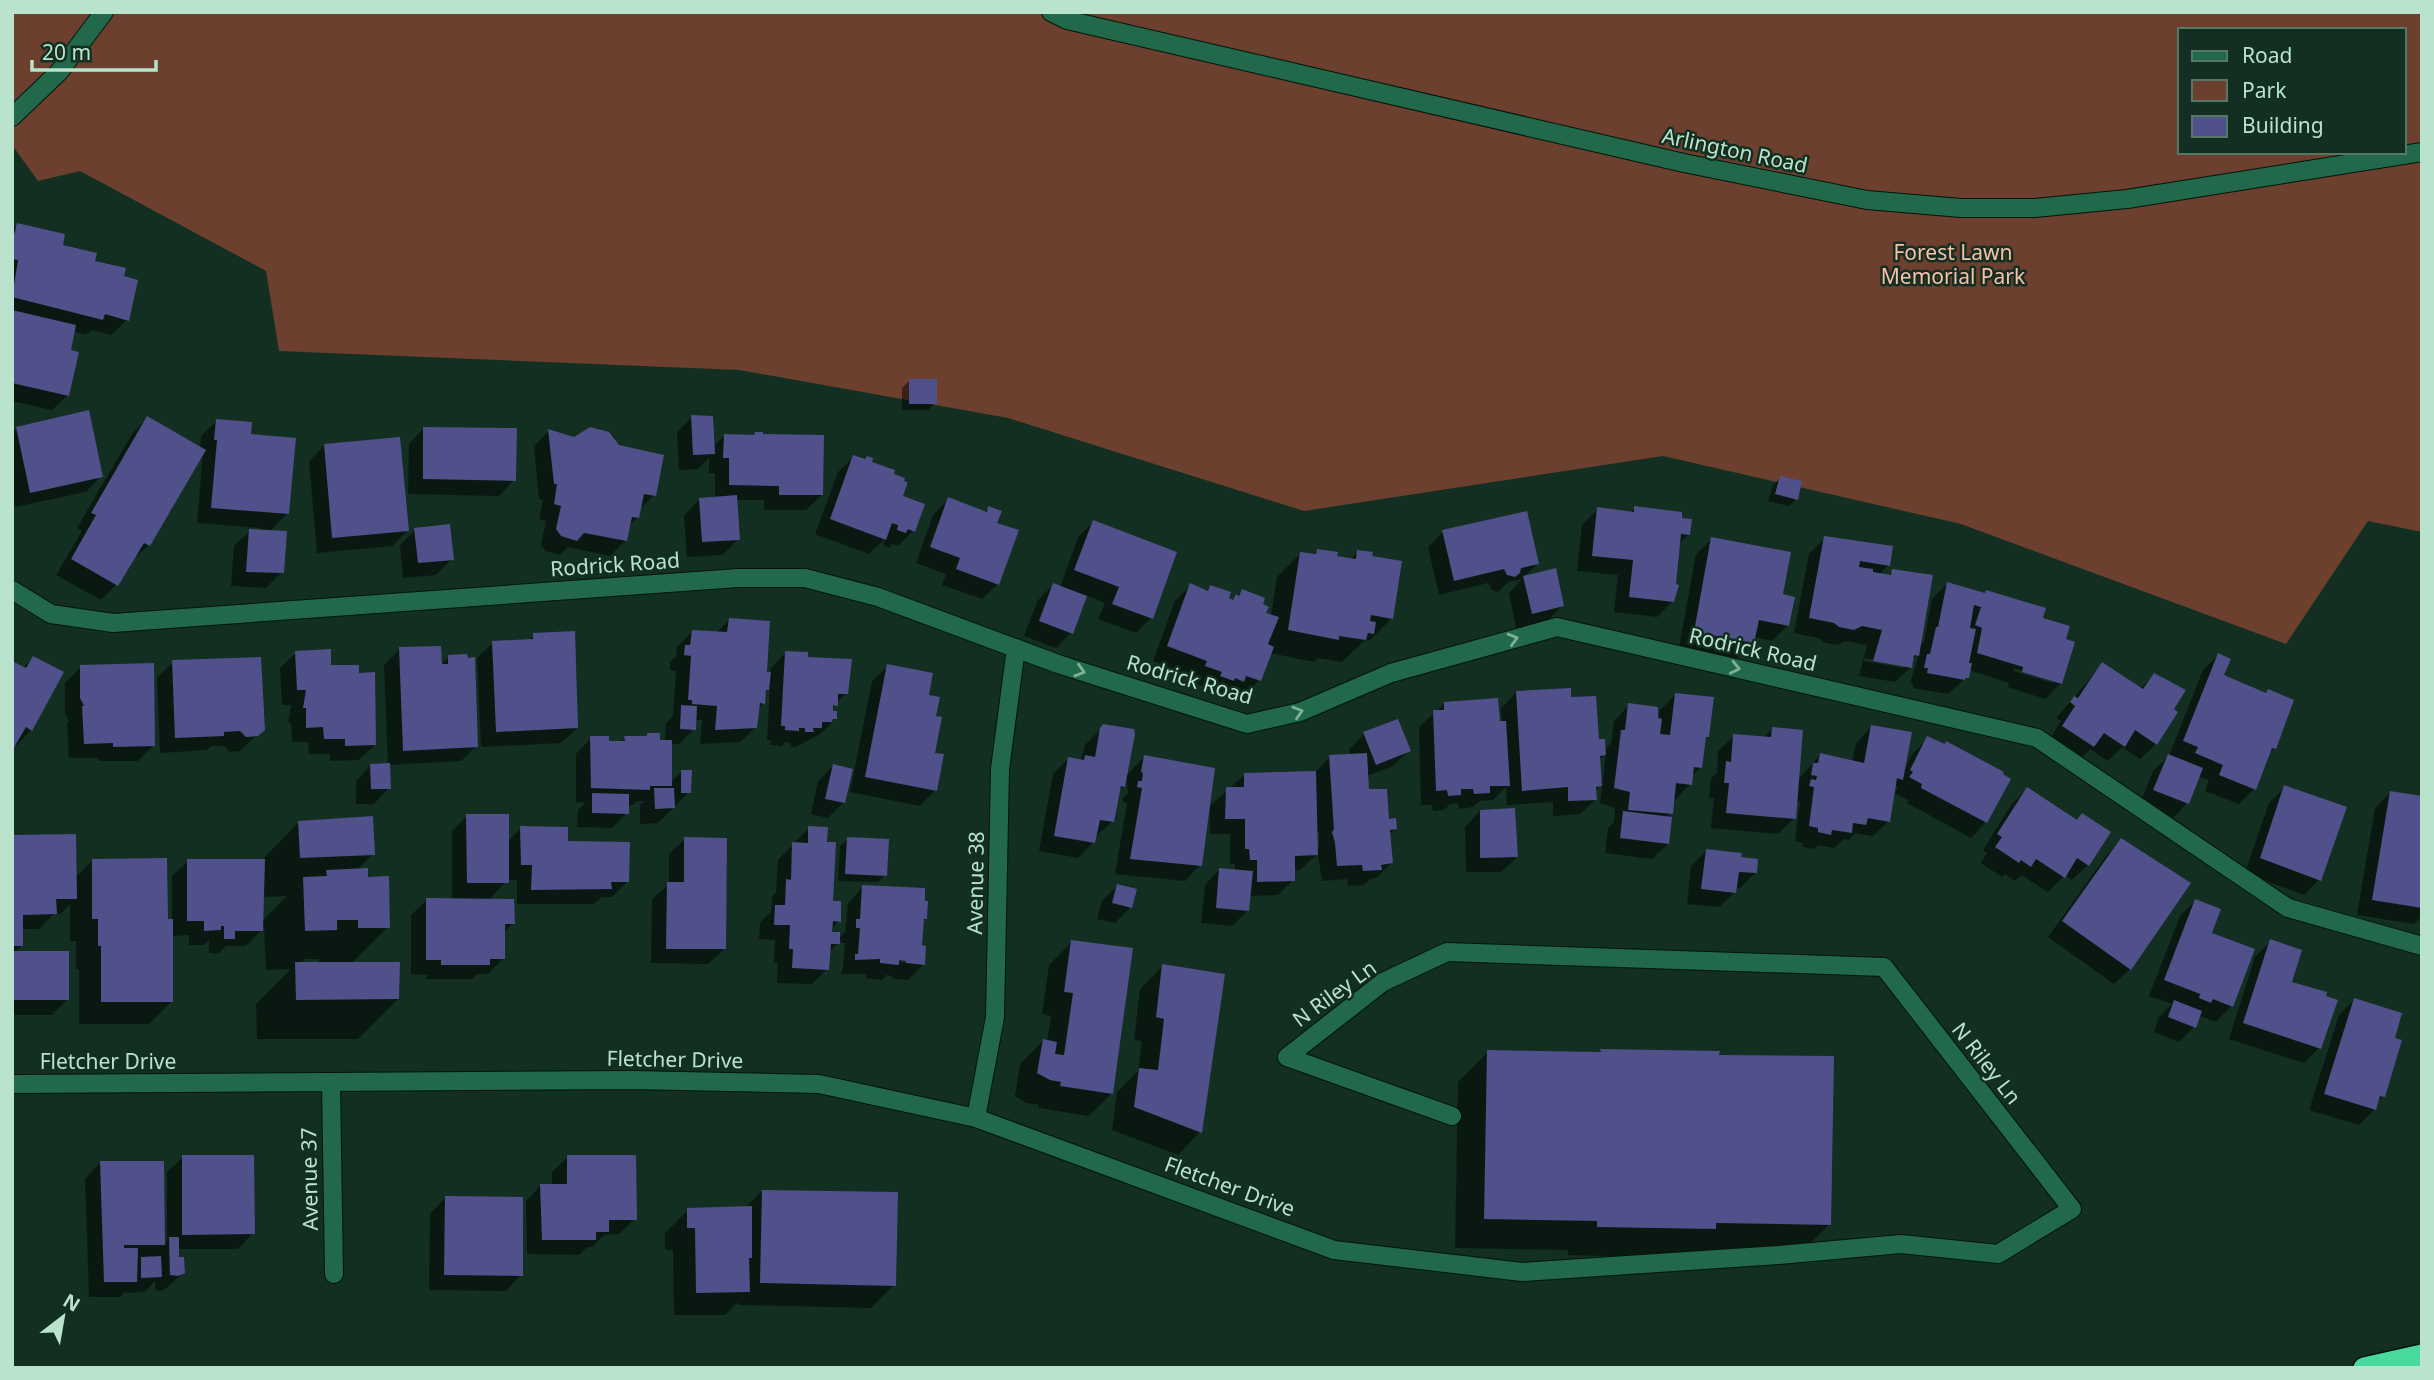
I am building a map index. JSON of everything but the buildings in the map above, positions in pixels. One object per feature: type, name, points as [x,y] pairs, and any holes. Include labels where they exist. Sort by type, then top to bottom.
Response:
[{"type":"highway","points":[[2364,1368],[2422,1355]]},
{"type":"street","points":[[12,117],[59,72],[104,12]]},
{"type":"street","name":"Arlington Road","points":[[1051,12],[1067,20],[1684,163],[1867,200],[1961,208],[2127,200],[2422,152]]},
{"type":"street","name":"Rodrick Road","points":[[12,590],[51,614],[113,623],[738,578],[805,578],[878,597],[1058,664],[1247,723],[1300,712],[1391,673],[1557,626],[2037,738],[2288,908],[2422,946]]},
{"type":"street","name":"Avenue 38","points":[[976,1118],[995,1017],[1000,769],[1016,648]]},
{"type":"street","name":"N Riley Ln","points":[[1312,1240],[1334,1250],[1522,1272],[1901,1244],[1998,1254],[2072,1209],[1884,967],[1447,952],[1383,982],[1287,1057],[1452,1116]]},
{"type":"street","name":"Fletcher Drive","points":[[12,1084],[634,1080],[819,1084],[976,1118],[1312,1240]]},
{"type":"street","name":"Avenue 37","points":[[331,1083],[334,1274]]},
{"type":"green space","name":"Forest Lawn Memorial Park","points":[[12,12],[2422,12],[2422,532],[2368,521],[2286,644],[1961,524],[1663,456],[1304,511],[1008,418],[739,370],[279,351],[266,271],[80,171],[38,181],[12,145]]}]
